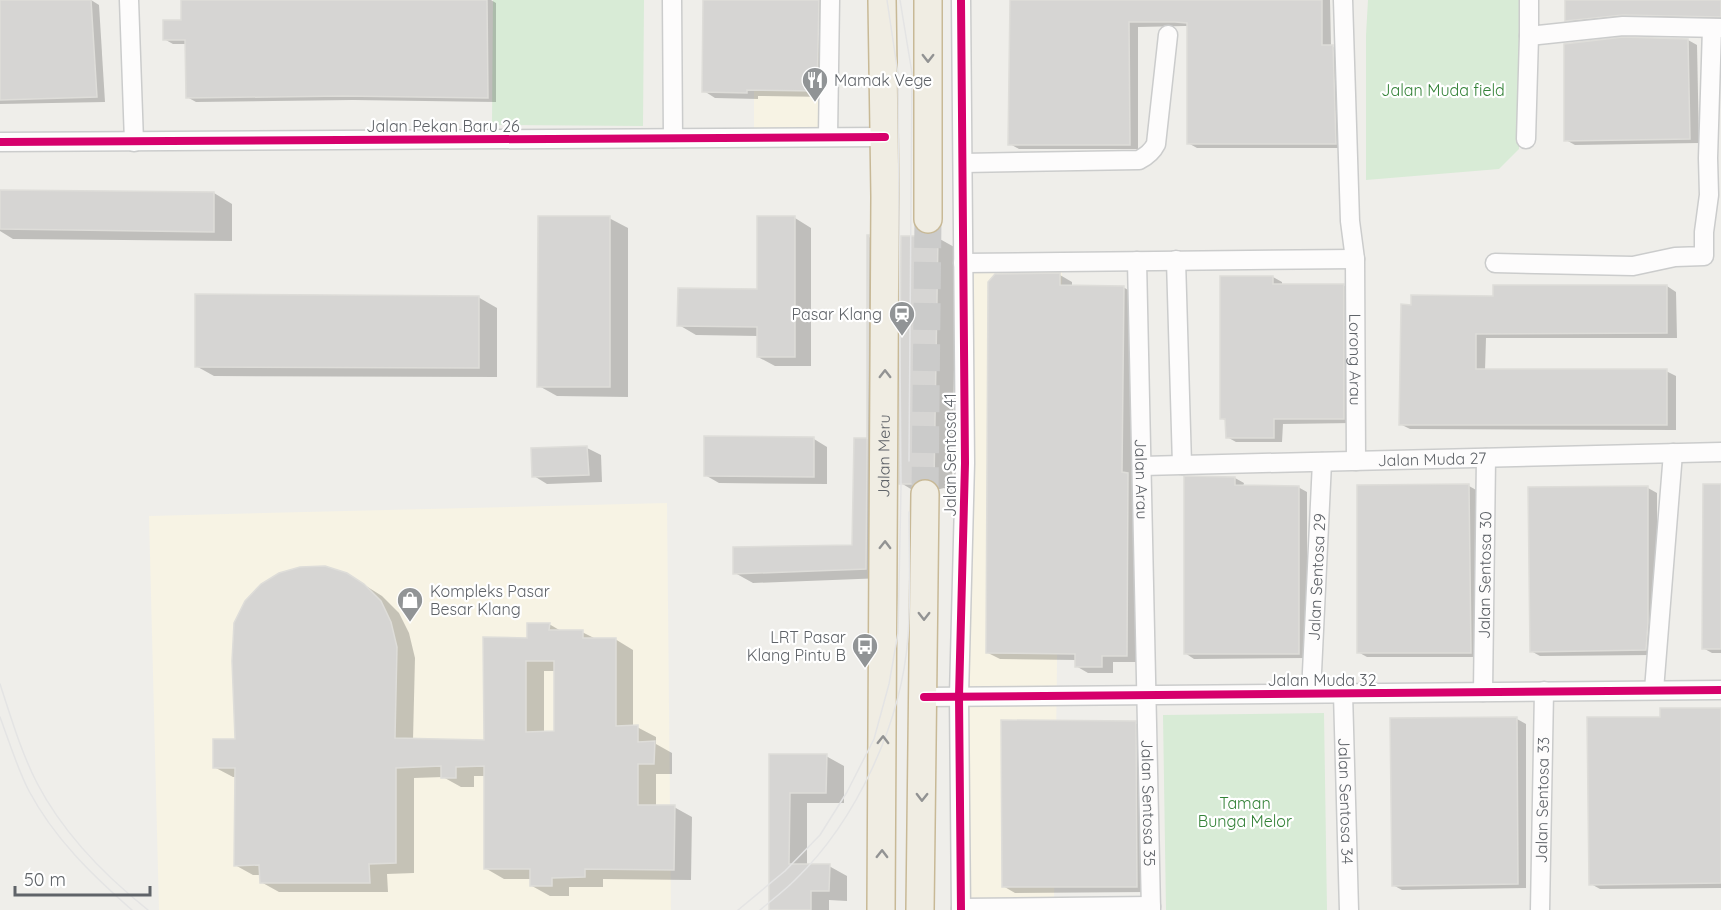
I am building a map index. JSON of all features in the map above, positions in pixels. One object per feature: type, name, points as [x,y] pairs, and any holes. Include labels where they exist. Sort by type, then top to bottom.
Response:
[{"type":"highway","name":"Jalan Meru","points":[[881,910],[885,530],[885,137],[882,0]]},
{"type":"highway","points":[[928,0],[928,219]]},
{"type":"highway","points":[[920,910],[925,494]]},
{"type":"street","points":[[129,0],[134,141]]},
{"type":"street","points":[[672,0],[674,138]]},
{"type":"street","points":[[828,136],[830,0]]},
{"type":"street","name":"Jalan Sentosa 41","points":[[961,0],[965,463],[959,696],[961,909]]},
{"type":"street","name":"Lorong Arau","points":[[1343,0],[1350,221],[1355,259],[1356,461]]},
{"type":"street","points":[[1527,139],[1529,0]]},
{"type":"street","points":[[1495,263],[1633,266],[1675,257],[1713,256],[1704,232],[1717,28],[1623,26],[1529,36]]},
{"type":"street","points":[[963,163],[1139,160],[1146,156],[1155,144],[1168,35]]},
{"type":"street","name":"Jalan Pekan Baru 26","points":[[0,142],[885,137]]},
{"type":"street","points":[[963,263],[1355,259]]},
{"type":"street","name":"Jalan Arau","points":[[1137,261],[1147,694]]},
{"type":"street","points":[[1176,261],[1182,465]]},
{"type":"street","name":"Jalan Muda 27","points":[[1142,466],[1721,452]]},
{"type":"street","points":[[1654,690],[1673,453]]},
{"type":"street","name":"Jalan Sentosa 30","points":[[1483,692],[1486,458]]},
{"type":"street","name":"Jalan Sentosa 29","points":[[1311,693],[1322,462]]},
{"type":"street","name":"Jalan Muda 32","points":[[924,696],[1721,690]]},
{"type":"street","name":"Jalan Sentosa 33","points":[[1540,910],[1544,691]]},
{"type":"street","name":"Jalan Sentosa 34","points":[[1343,693],[1349,910]]},
{"type":"street","name":"Jalan Sentosa 35","points":[[1147,694],[1151,908]]},
{"type":"street","points":[[961,909],[1151,908]]},
{"type":"shaded area","points":[[754,0],[826,0],[822,131],[754,130]]},
{"type":"shaded area","points":[[1062,269],[1054,901],[967,901],[972,456],[970,270]]},
{"type":"shaded area","name":"Kompleks Pasar Besar Klang","points":[[667,503],[671,910],[159,910],[149,516]]},
{"type":"green space","points":[[493,0],[644,0],[643,126],[492,125]]},
{"type":"green space","name":"Jalan Muda field","points":[[1368,0],[1519,0],[1519,149],[1499,169],[1366,180]]},
{"type":"green space","name":"Taman Bunga Melor","points":[[1324,713],[1327,910],[1166,910],[1163,715]]},
{"type":"building","points":[[0,0],[91,0],[97,97],[0,100]]},
{"type":"building","points":[[181,0],[487,0],[488,98],[343,96],[186,98],[185,40],[163,40],[163,20],[181,20]]},
{"type":"building","points":[[703,0],[819,0],[817,91],[702,92]]},
{"type":"building","points":[[1010,0],[1322,0],[1322,45],[1333,45],[1336,144],[1187,144],[1187,23],[1129,22],[1130,145],[1008,145]]},
{"type":"building","points":[[1565,0],[1721,0],[1721,17],[1623,15],[1565,21]]},
{"type":"building","points":[[1623,37],[1688,39],[1690,139],[1564,141],[1564,44]]},
{"type":"building","points":[[0,190],[214,192],[214,232],[0,229]]},
{"type":"building","points":[[538,216],[610,216],[610,387],[537,387]]},
{"type":"building","points":[[757,216],[795,216],[795,357],[757,357],[757,327],[677,326],[678,288],[757,289]]},
{"type":"building","points":[[867,235],[869,235],[866,569],[733,574],[733,547],[852,545],[854,438],[867,438]]},
{"type":"building","points":[[901,236],[938,236],[934,482],[925,478],[913,484],[899,484]]},
{"type":"building","points":[[1060,273],[1060,285],[1124,286],[1122,472],[1128,473],[1127,656],[1102,656],[1102,667],[1075,667],[1075,654],[986,653],[988,282],[995,274]]},
{"type":"building","points":[[1220,276],[1273,276],[1273,284],[1344,284],[1344,419],[1274,419],[1274,438],[1226,438],[1225,419],[1220,419]]},
{"type":"building","points":[[1493,285],[1667,285],[1667,333],[1476,334],[1476,369],[1667,369],[1667,425],[1399,425],[1401,304],[1411,305],[1411,295],[1493,296]]},
{"type":"building","points":[[195,294],[479,296],[479,368],[195,367]]},
{"type":"building","points":[[704,436],[814,437],[814,477],[704,476]]},
{"type":"building","points":[[587,446],[589,475],[532,477],[531,448]]},
{"type":"building","points":[[1184,476],[1235,477],[1235,485],[1299,486],[1299,654],[1184,654]]},
{"type":"building","points":[[1469,484],[1471,653],[1357,653],[1357,485]]},
{"type":"building","points":[[1703,484],[1721,484],[1721,649],[1702,649]]},
{"type":"building","points":[[1648,486],[1646,650],[1530,652],[1528,487]]},
{"type":"building","points":[[325,566],[347,573],[364,584],[381,601],[391,622],[397,647],[395,738],[484,740],[483,637],[527,638],[527,623],[550,623],[549,630],[583,630],[583,638],[616,638],[616,726],[638,725],[638,742],[655,741],[654,764],[638,764],[638,805],[675,805],[674,870],[585,869],[585,877],[552,878],[552,886],[530,886],[530,869],[484,869],[484,766],[456,767],[456,778],[441,778],[441,766],[396,768],[396,863],[369,864],[370,883],[260,883],[259,865],[234,866],[235,768],[213,768],[213,739],[235,739],[232,661],[234,623],[245,601],[261,584],[279,573],[300,567]],"holes":[[[526,661],[554,661],[554,731],[526,732]]]},
{"type":"building","points":[[1660,708],[1721,708],[1721,883],[1589,885],[1587,717],[1660,717]]},
{"type":"building","points":[[1517,717],[1518,884],[1392,886],[1390,718]]},
{"type":"building","points":[[1001,720],[1136,721],[1137,887],[1002,887]]},
{"type":"building","points":[[769,754],[827,754],[826,793],[790,793],[789,864],[830,864],[829,891],[811,891],[811,910],[769,910]]},
{"type":"tunnel","points":[[925,494],[928,219]]},
{"type":"tram line","points":[[738,910],[785,871],[820,835],[847,792],[874,739],[889,684],[898,633],[901,488],[898,74],[887,0]]},
{"type":"tram line","points":[[900,0],[912,73],[909,461]]},
{"type":"tram line","points":[[760,910],[795,880],[838,829],[872,768],[886,735],[897,702],[908,636],[909,512]]},
{"type":"tram line","points":[[0,684],[26,759],[47,801],[72,836],[100,868],[148,910]]},
{"type":"tram line","points":[[0,717],[17,764],[39,808],[62,840],[88,869],[132,910]]},
{"type":"cycle path","points":[[961,0],[965,463],[959,696],[961,910]]},
{"type":"cycle path","points":[[0,142],[885,137]]},
{"type":"cycle path","points":[[924,697],[1721,690]]},
{"type":"place","name":"Mamak Vege","points":[[815,103]]},
{"type":"place","name":"Pasar Klang","points":[[902,337]]},
{"type":"place","name":"Kompleks Pasar Besar Klang","points":[[410,623]]},
{"type":"place","name":"LRT Pasar Klang Pintu B","points":[[865,669]]}]
